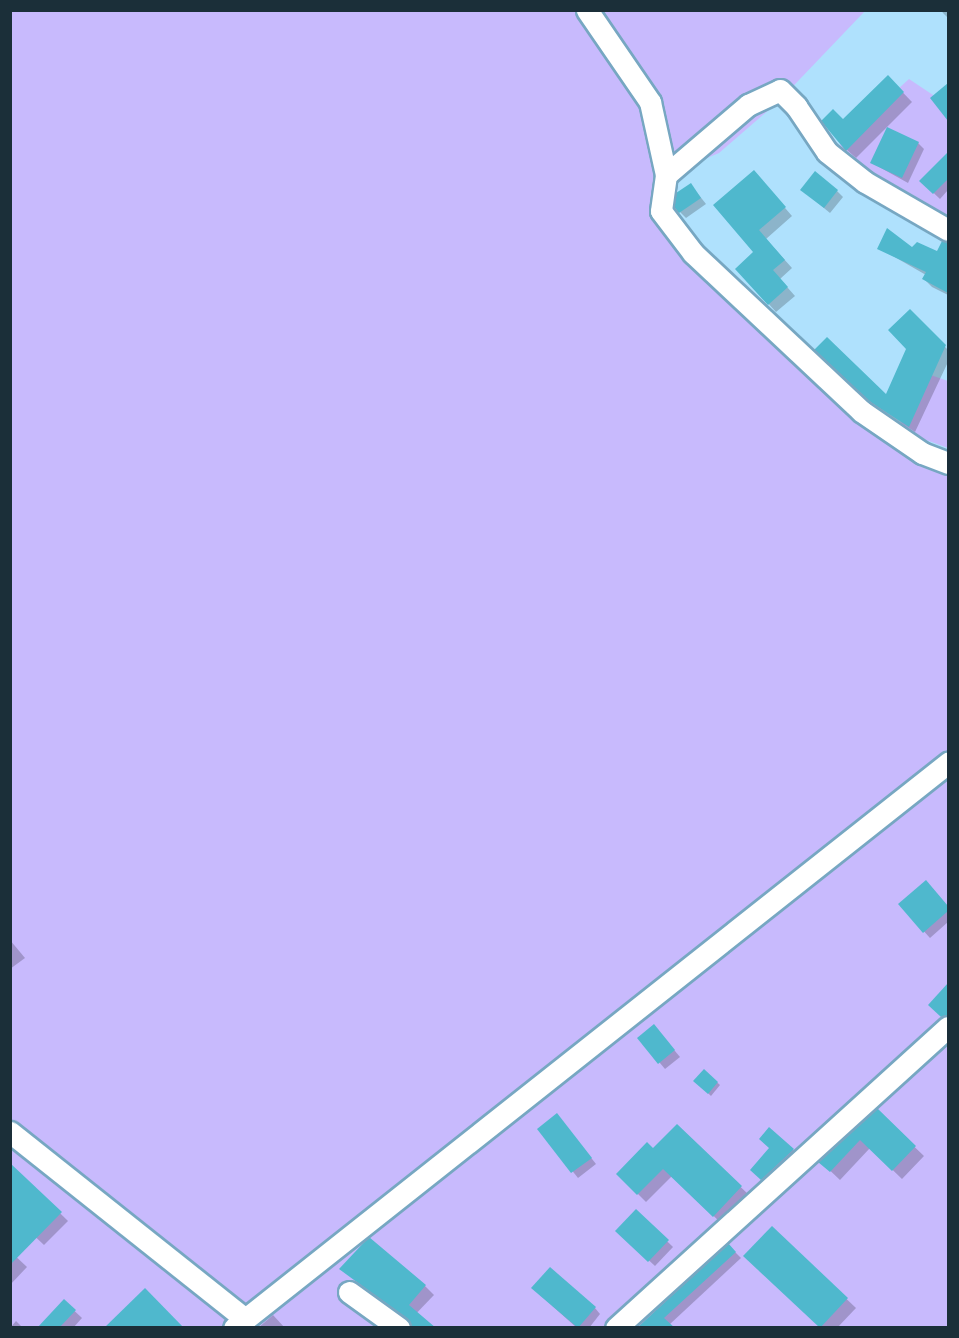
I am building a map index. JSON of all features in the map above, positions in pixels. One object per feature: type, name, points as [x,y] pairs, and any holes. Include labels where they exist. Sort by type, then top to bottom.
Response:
[{"type":"street","points":[[587,10],[650,102],[666,176],[661,211],[693,253],[861,411],[922,453],[948,463]]},
{"type":"street","points":[[666,176],[748,105],[780,90],[796,106],[826,152],[865,183],[948,230]]},
{"type":"street","points":[[10,1132],[240,1323],[948,763]]},
{"type":"street","points":[[616,1328],[948,1027]]},
{"type":"street","points":[[349,1292],[399,1328]]},
{"type":"shaded area","points":[[11,11],[865,11],[778,102],[719,153],[667,175],[661,211],[861,411],[948,463],[948,1327],[11,1327]]},
{"type":"shaded area","points":[[909,79],[948,105],[948,231],[842,170],[840,142]]},
{"type":"shaded area","points":[[919,371],[948,381],[948,448],[899,430]]},
{"type":"building","points":[[888,75],[904,92],[846,151],[821,121],[833,109],[843,119]]},
{"type":"building","points":[[948,83],[948,121],[930,98]]},
{"type":"building","points":[[887,127],[919,142],[902,178],[870,163]]},
{"type":"building","points":[[948,152],[948,179],[933,194],[919,181]]},
{"type":"building","points":[[754,170],[786,207],[759,230],[785,260],[773,270],[788,287],[768,305],[735,269],[753,252],[713,205]]},
{"type":"building","points":[[815,171],[838,190],[824,208],[800,190]]},
{"type":"building","points":[[691,183],[701,198],[679,213],[674,207],[676,193]]},
{"type":"building","points":[[887,228],[912,247],[917,242],[937,251],[942,241],[948,243],[948,293],[922,279],[926,272],[877,249]]},
{"type":"building","points":[[910,309],[946,345],[909,427],[869,401],[814,350],[827,337],[886,394],[906,349],[888,330]]},
{"type":"building","points":[[926,880],[948,906],[948,911],[923,933],[898,904]]},
{"type":"building","points":[[948,983],[948,1015],[941,1017],[928,1005]]},
{"type":"building","points":[[654,1024],[675,1050],[658,1064],[637,1038]]},
{"type":"building","points":[[704,1069],[718,1082],[708,1094],[693,1081]]},
{"type":"building","points":[[877,1108],[916,1146],[892,1171],[860,1140],[830,1172],[818,1162]]},
{"type":"building","points":[[557,1113],[592,1158],[571,1173],[537,1129]]},
{"type":"building","points":[[677,1124],[742,1186],[713,1217],[663,1169],[637,1195],[616,1174],[647,1142],[653,1148]]},
{"type":"building","points":[[769,1127],[794,1149],[761,1180],[750,1170],[769,1148],[759,1139]]},
{"type":"building","points":[[10,1163],[62,1212],[10,1265]]},
{"type":"building","points":[[636,1209],[669,1240],[648,1262],[615,1231]]},
{"type":"building","points":[[772,1226],[848,1298],[820,1328],[743,1256]]},
{"type":"building","points":[[369,1237],[426,1285],[409,1305],[436,1328],[411,1328],[406,1318],[339,1269]]},
{"type":"building","points":[[728,1243],[736,1252],[664,1318],[675,1328],[637,1328]]},
{"type":"building","points":[[550,1267],[596,1307],[578,1328],[531,1288]]},
{"type":"building","points":[[145,1288],[184,1328],[104,1328]]},
{"type":"building","points":[[64,1299],[76,1310],[59,1328],[37,1328]]}]
